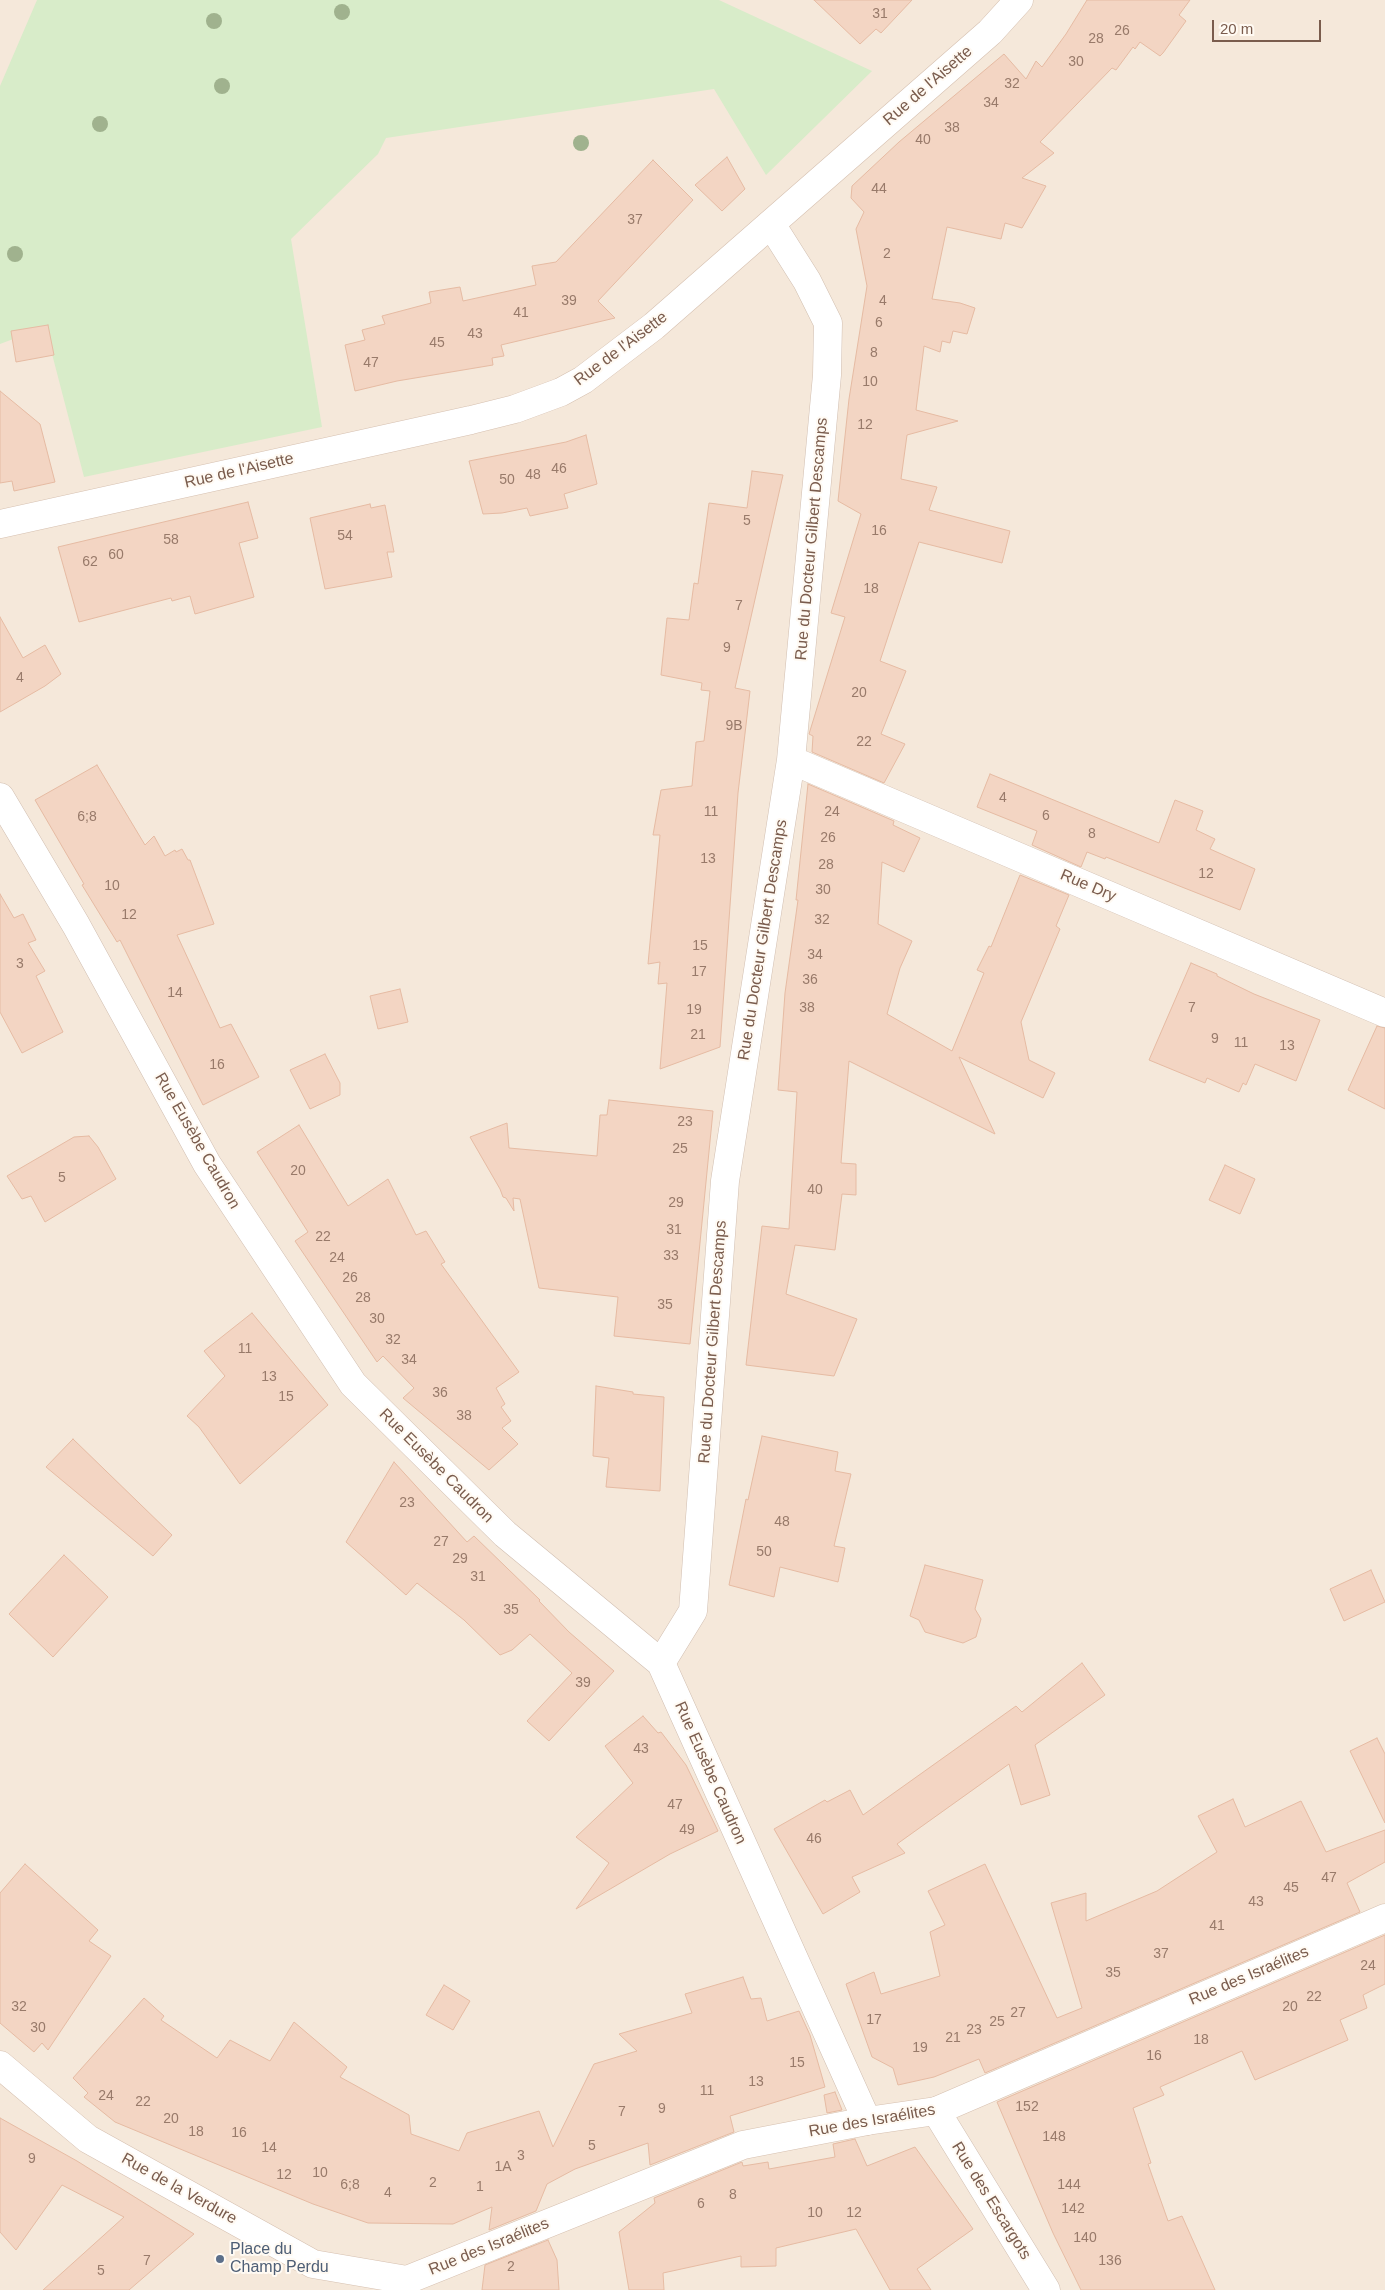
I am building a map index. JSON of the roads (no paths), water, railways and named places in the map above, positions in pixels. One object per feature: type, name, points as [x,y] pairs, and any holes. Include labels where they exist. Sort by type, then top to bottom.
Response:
[{"type":"street","name":"Rue de l'Aisette","points":[[0,524],[471,420],[536,402],[561,392],[582,380],[654,326],[990,32],[1019,0]]},
{"type":"street","name":"Rue du Docteur Gilbert Descamps","points":[[661,1663],[693,1611],[725,1182],[791,760],[827,375],[828,323],[807,281],[771,224]]},
{"type":"street","name":"Rue Dry","points":[[791,760],[1385,1013]]},
{"type":"street","name":"Rue Eusèbe Caudron","points":[[0,797],[76,925],[207,1164],[353,1384],[505,1534],[661,1663],[867,2121]]},
{"type":"street","name":"Rue des Israélites","points":[[404,2287],[743,2146],[867,2121],[936,2111],[1385,1918]]},
{"type":"street","name":"Rue de la Verdure","points":[[0,2065],[88,2139],[313,2264],[404,2287]]},
{"type":"street","name":"Rue des Escargots","points":[[936,2111],[1046,2290]]},
{"type":"place","name":"Place du Champ Perdu","points":[[220,2259]]}]
